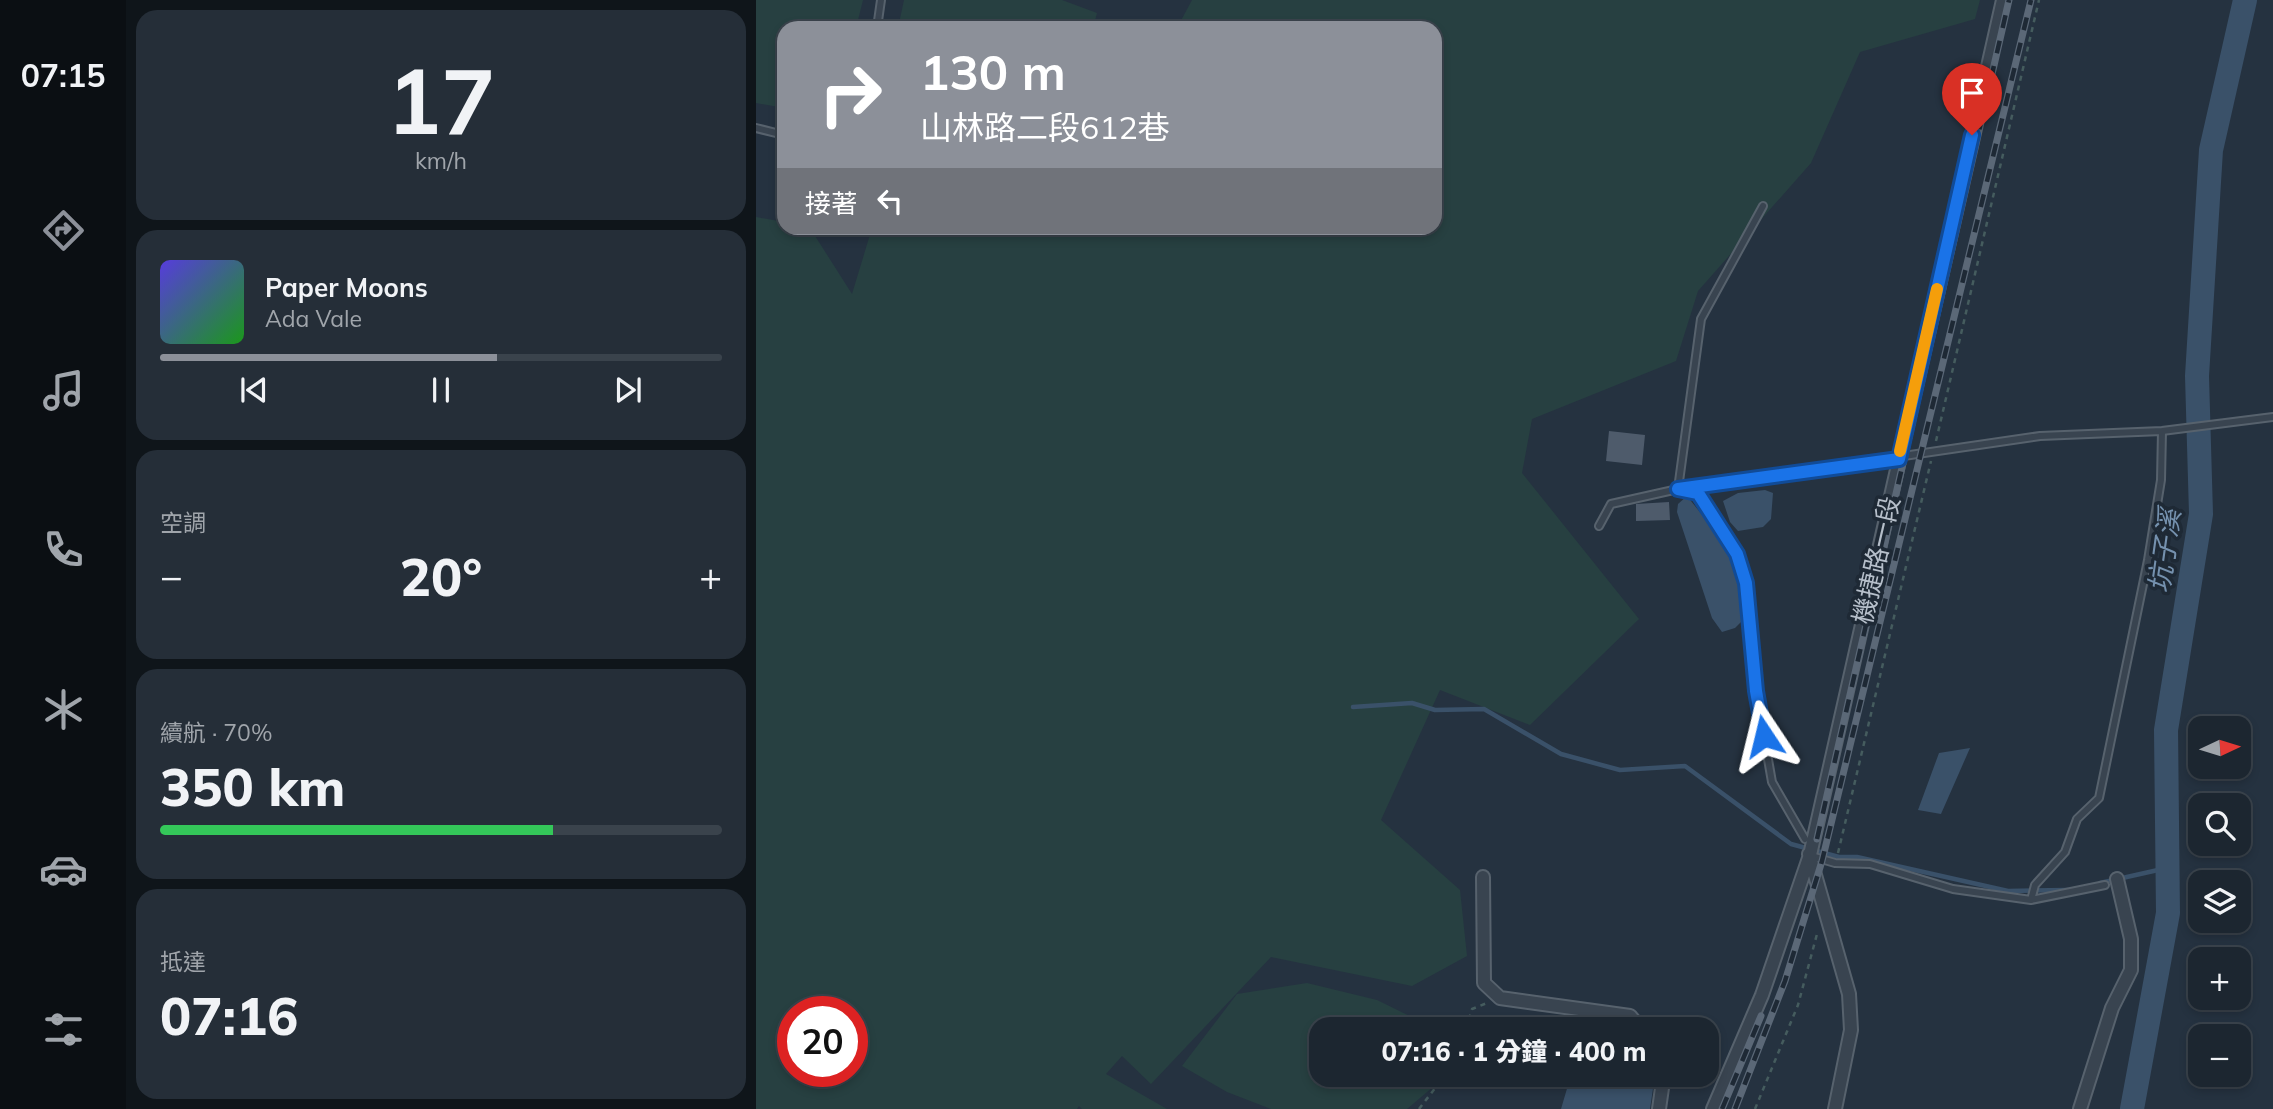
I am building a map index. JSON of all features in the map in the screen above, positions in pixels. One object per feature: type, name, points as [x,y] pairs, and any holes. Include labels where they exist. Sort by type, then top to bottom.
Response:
[{"type":"street","name":"機捷路一段","points":[[1713,1109],[1762,995],[1809,855],[1809,840],[2003,0]]},
{"type":"street","points":[[1809,855],[1849,994],[1852,1030],[1835,1109]]},
{"type":"street","points":[[1483,877],[1484,983],[1500,998],[1631,1017]]},
{"type":"street","points":[[2080,1109],[2112,1008],[2131,970],[2131,939],[2111,882]]},
{"type":"street","points":[[1659,1109],[1662,1087]]},
{"type":"lane","points":[[878,21],[881,0]]},
{"type":"lane","points":[[756,128],[777,133]]},
{"type":"lane","points":[[1678,489],[1701,319],[1763,206]]},
{"type":"lane","points":[[1600,526],[1611,504],[1678,489],[1899,459],[2040,436],[2162,431],[2273,417]]},
{"type":"lane","points":[[2031,900],[2035,886],[2065,852],[2077,820],[2099,798],[2148,560],[2161,480],[2162,431]]},
{"type":"lane","points":[[1678,489],[1698,493],[1737,554],[1746,583],[1756,691],[1772,782],[1809,840]]},
{"type":"lane","points":[[1809,855],[1835,863],[1870,864],[1952,889],[2031,900],[2111,882]]},
{"type":"path","name":"機捷路一段","points":[[1839,847],[2039,0]]},
{"type":"path","points":[[1755,1109],[1798,1005],[1818,932]]},
{"type":"path","points":[[1469,1017],[1472,1009],[1500,998]]},
{"type":"path","points":[[1419,1109],[1436,1087]]},
{"type":"green space","points":[[756,0],[863,0],[858,21],[777,21],[777,107],[756,103]]},
{"type":"green space","points":[[904,0],[1062,0],[1097,13],[1095,21],[900,21]]},
{"type":"green space","points":[[1192,0],[1980,0],[1975,19],[1860,52],[1811,163],[1698,291],[1676,361],[1532,419],[1522,473],[1639,619],[1530,725],[1440,690],[1381,820],[1460,890],[1467,956],[1412,986],[1271,957],[1151,1084],[1122,1056],[1106,1074],[1167,1109],[1082,1109],[1079,1106],[1077,1109],[756,1109],[756,217],[777,221],[777,235],[814,235],[852,294],[870,235],[1442,235],[1442,21],[1181,21]]},
{"type":"green space","points":[[1307,983],[1377,1000],[1412,1017],[1309,1017],[1309,1087],[1433,1087],[1407,1109],[1271,1109],[1227,1092],[1182,1066],[1237,994]]},
{"type":"water","points":[[1765,490],[1773,493],[1771,519],[1763,527],[1738,531],[1730,522],[1723,501],[1738,493]]},
{"type":"water","points":[[1687,496],[1719,536],[1737,570],[1743,620],[1735,628],[1722,632],[1712,618],[1677,512],[1678,504]]},
{"type":"water","points":[[1970,748],[1941,814],[1918,810],[1939,753]]},
{"type":"water","points":[[1567,1087],[1653,1087],[1650,1109],[1561,1109]]},
{"type":"building","points":[[1609,431],[1645,435],[1642,465],[1606,461]]},
{"type":"building","points":[[1669,502],[1670,520],[1636,521],[1636,504]]},
{"type":"waterway","name":"坑子溪","points":[[2132,1109],[2168,913],[2166,730],[2201,514],[2197,376],[2211,150],[2245,0]]},
{"type":"waterway","points":[[1353,707],[1412,703],[1435,710],[1484,709],[1561,754],[1620,770],[1685,766],[1791,844],[1839,857],[1857,857],[2008,891],[2068,890]]},
{"type":"waterway","points":[[2100,883],[2167,868]]},
{"type":"railway","points":[[1817,839],[2009,0]]},
{"type":"railway","points":[[1735,1109],[1785,981],[1822,861],[2031,0]]},
{"type":"railway","points":[[1722,1109],[1761,1016]]},
{"type":"slow traffic","points":[[1900,451],[1937,289]]},
{"type":"route","points":[[1764,736],[1756,691],[1746,583],[1737,554],[1698,493],[1678,489],[1899,459],[1972,135]]}]
